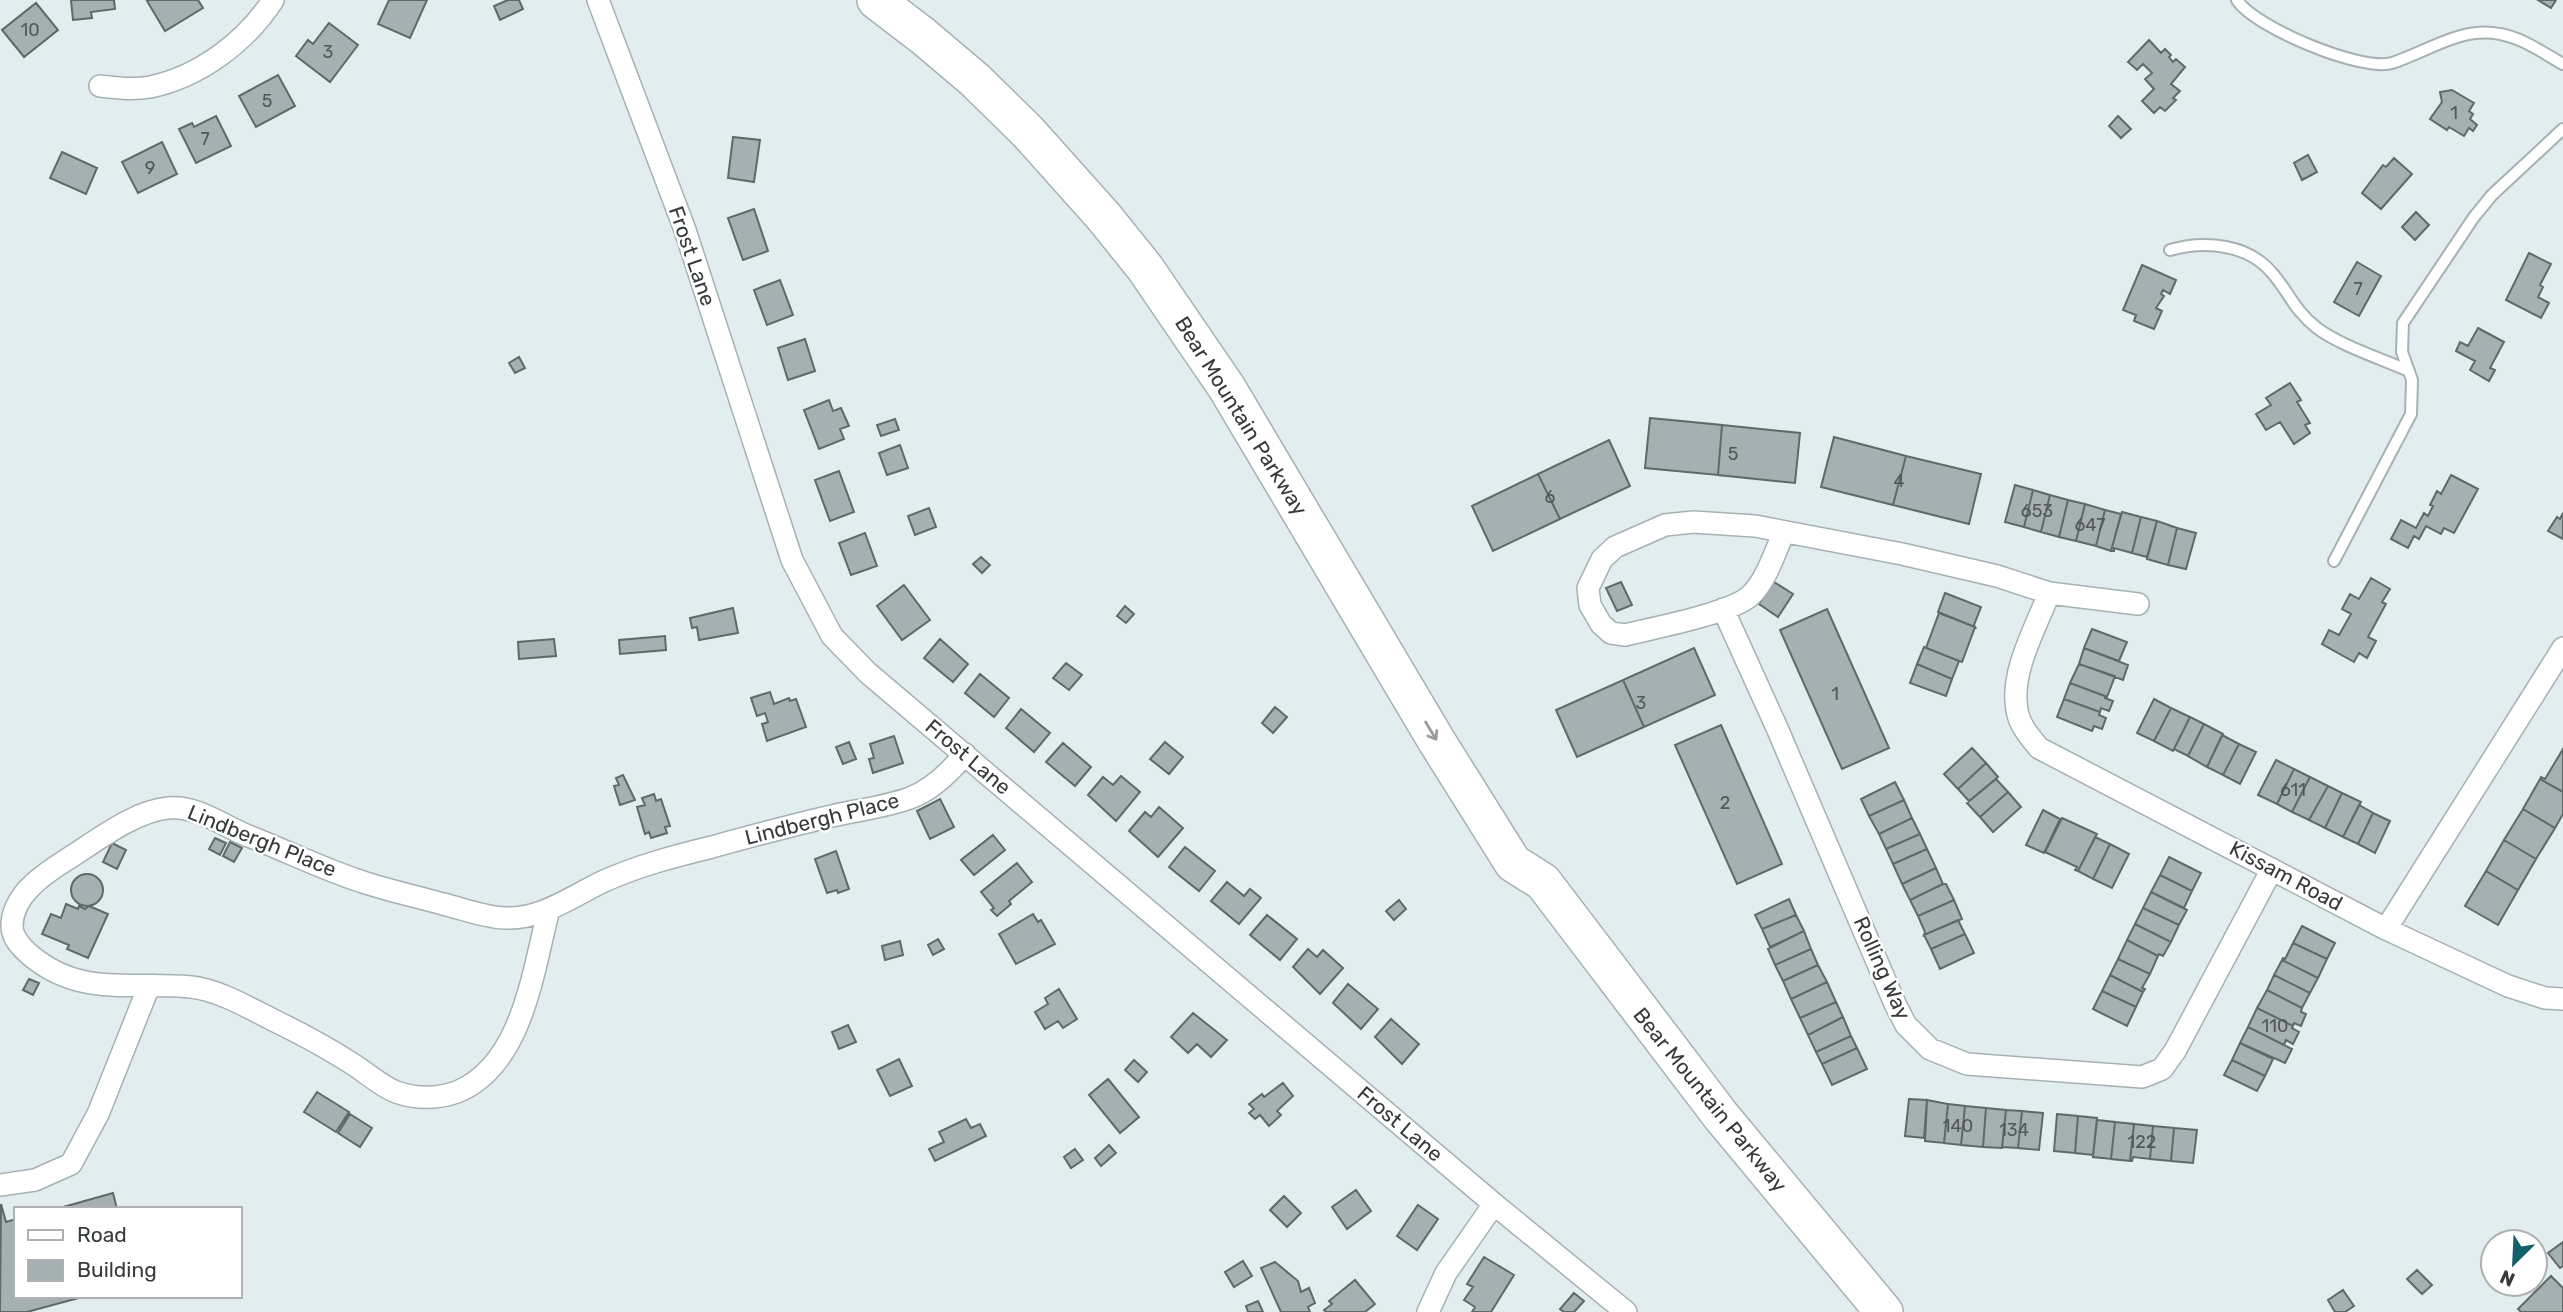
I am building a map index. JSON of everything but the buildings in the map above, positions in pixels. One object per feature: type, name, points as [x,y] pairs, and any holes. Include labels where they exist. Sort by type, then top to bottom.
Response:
[{"type":"highway","name":"Bear Mountain Parkway","points":[[876,0],[923,36],[1003,107],[1078,186],[1144,268],[1227,388],[1436,740],[1513,863],[1543,882]]},
{"type":"highway","name":"Bear Mountain Parkway","points":[[915,0],[992,65],[1070,142],[1119,199],[1186,286],[1268,409],[1492,787],[1532,849],[1543,882],[1721,1116],[1884,1312]]},
{"type":"street","points":[[100,86],[136,89],[176,78],[229,50],[248,32],[273,0]]},
{"type":"street","name":"Frost Lane","points":[[598,0],[685,230],[792,560],[832,636],[868,673],[1494,1204],[1626,1312]]},
{"type":"street","points":[[1784,532],[1759,586],[1749,598],[1723,609],[1625,635],[1611,633],[1601,624],[1590,605],[1588,588],[1602,559],[1615,547],[1665,525],[1693,522],[1755,526],[1997,576],[2049,593],[2138,604]]},
{"type":"street","name":"Kissam Road","points":[[2049,593],[2022,662],[2017,688],[2017,710],[2024,730],[2039,748],[2386,929],[2508,986],[2545,998],[2563,999]]},
{"type":"street","name":"Rolling Way","points":[[1723,609],[1896,1006],[1906,1026],[1930,1049],[1967,1064],[2142,1077],[2162,1069],[2175,1051],[2272,869]]},
{"type":"street","points":[[2386,929],[2563,648]]},
{"type":"street","name":"Lindbergh Place","points":[[549,909],[521,1017],[505,1049],[489,1071],[470,1086],[434,1098],[395,1091],[312,1039],[216,994],[195,987],[98,985],[79,981],[53,970],[6,932],[15,911],[32,885],[48,872],[113,830],[145,813],[165,808],[183,808],[200,813],[241,834],[364,883],[498,918],[523,918],[549,909],[607,880],[662,860],[911,798],[953,769],[965,754]]},
{"type":"street","points":[[0,1185],[36,1180],[71,1164],[98,1114],[149,986]]},
{"type":"street","points":[[1428,1312],[1446,1273],[1494,1204]]},
{"type":"lane","points":[[2237,0],[2243,9],[2263,24],[2294,39],[2362,62],[2389,64],[2441,42],[2470,35],[2499,33],[2526,43],[2563,64]]},
{"type":"lane","points":[[2334,561],[2411,414],[2412,380],[2402,352],[2403,323],[2474,217],[2492,195],[2563,129]]},
{"type":"lane","points":[[2170,250],[2186,245],[2229,247],[2255,257],[2273,274],[2293,305],[2318,329],[2409,371]]}]
